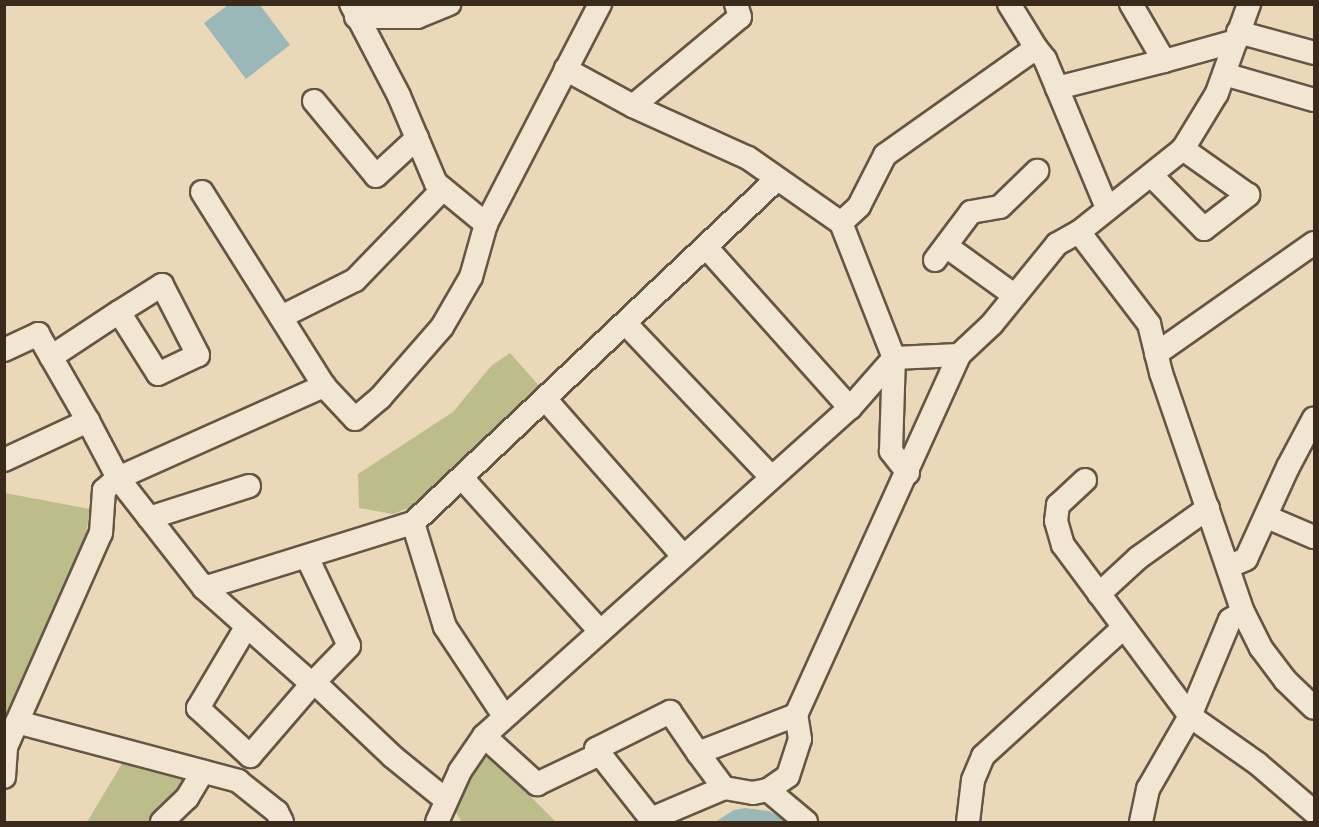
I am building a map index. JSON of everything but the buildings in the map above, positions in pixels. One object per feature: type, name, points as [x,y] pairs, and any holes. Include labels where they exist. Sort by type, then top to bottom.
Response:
[{"type":"street","points":[[354,11],[417,17],[449,4]]},
{"type":"street","points":[[202,192],[324,386],[355,419],[380,398],[442,327],[471,278],[486,224],[600,4]]},
{"type":"street","points":[[633,106],[740,17],[736,4]]},
{"type":"street","points":[[1009,4],[1045,59],[1107,208]]},
{"type":"street","points":[[1131,4],[1164,61]]},
{"type":"street","points":[[724,788],[670,712],[596,748],[651,819],[724,788],[753,793],[768,789],[788,776],[800,739],[796,715],[857,576],[908,473],[959,355],[993,324],[1057,244],[1079,232],[1107,208],[1152,176],[1183,148],[1217,93],[1249,4]]},
{"type":"street","points":[[354,11],[442,190],[486,224]]},
{"type":"street","points":[[1057,88],[1164,61],[1237,37],[1314,53]]},
{"type":"street","points":[[841,223],[860,206],[885,155],[1036,48]]},
{"type":"street","points":[[565,69],[633,106],[748,158],[841,223],[894,358],[891,451],[908,473]]},
{"type":"street","points":[[1224,74],[1314,100]]},
{"type":"street","points":[[314,101],[376,176],[417,138]]},
{"type":"street","points":[[1152,176],[1204,229],[1248,195],[1183,148]]},
{"type":"street","points":[[1014,295],[940,253],[971,212],[1000,207],[1037,171]]},
{"type":"street","points":[[204,588],[413,523],[463,479],[777,179]]},
{"type":"street","points":[[281,317],[355,279],[442,190]]},
{"type":"street","points":[[1079,232],[1149,324],[1156,354],[1243,612],[1274,665],[1314,708]]},
{"type":"street","points":[[1156,354],[1314,243]]},
{"type":"street","points":[[706,247],[850,408]]},
{"type":"street","points":[[51,357],[119,312]]},
{"type":"street","points":[[626,324],[771,477]]},
{"type":"street","points":[[4,350],[38,334],[118,478],[204,588],[245,629],[313,683],[393,757],[446,800]]},
{"type":"street","points":[[437,822],[470,753],[484,736],[599,630],[850,408],[894,358],[959,355]]},
{"type":"street","points":[[4,777],[6,747],[101,533],[104,490],[118,478],[324,386]]},
{"type":"street","points":[[546,400],[683,556]]},
{"type":"street","points":[[1228,567],[1246,559],[1267,517],[1287,466],[1314,418]]},
{"type":"street","points":[[4,460],[88,421]]},
{"type":"street","points":[[463,479],[599,630]]},
{"type":"street","points":[[1085,480],[1058,505],[1056,520],[1063,545],[1190,716],[1258,764],[1314,812]]},
{"type":"street","points":[[149,518],[249,486]]},
{"type":"street","points":[[1099,594],[1138,558],[1208,508]]},
{"type":"street","points":[[1267,517],[1314,537]]},
{"type":"street","points":[[413,523],[446,627],[504,716]]},
{"type":"street","points":[[245,629],[198,708],[250,756],[313,683],[349,646],[307,557]]},
{"type":"street","points":[[1141,822],[1148,789],[1190,716],[1230,620],[1243,612]]},
{"type":"street","points":[[968,822],[973,780],[983,756],[1123,628]]},
{"type":"street","points":[[698,753],[796,715]]},
{"type":"street","points":[[17,722],[238,781],[277,812],[282,822]]},
{"type":"street","points":[[484,736],[537,784],[600,754]]},
{"type":"street","points":[[162,822],[187,798],[204,771]]},
{"type":"street","points":[[768,789],[806,822]]},
{"type":"green space","points":[[510,353],[542,389],[435,498],[393,514],[359,508],[358,474],[453,412],[491,366]]},
{"type":"green space","points":[[5,493],[90,509],[81,567],[5,724]]},
{"type":"green space","points":[[485,751],[556,822],[462,822],[451,805]]},
{"type":"green space","points":[[126,757],[201,778],[176,822],[87,822]]},
{"type":"water","points":[[228,5],[260,5],[290,45],[246,79],[204,23]]},
{"type":"water","points":[[745,808],[769,811],[788,822],[715,822],[734,810]]}]
